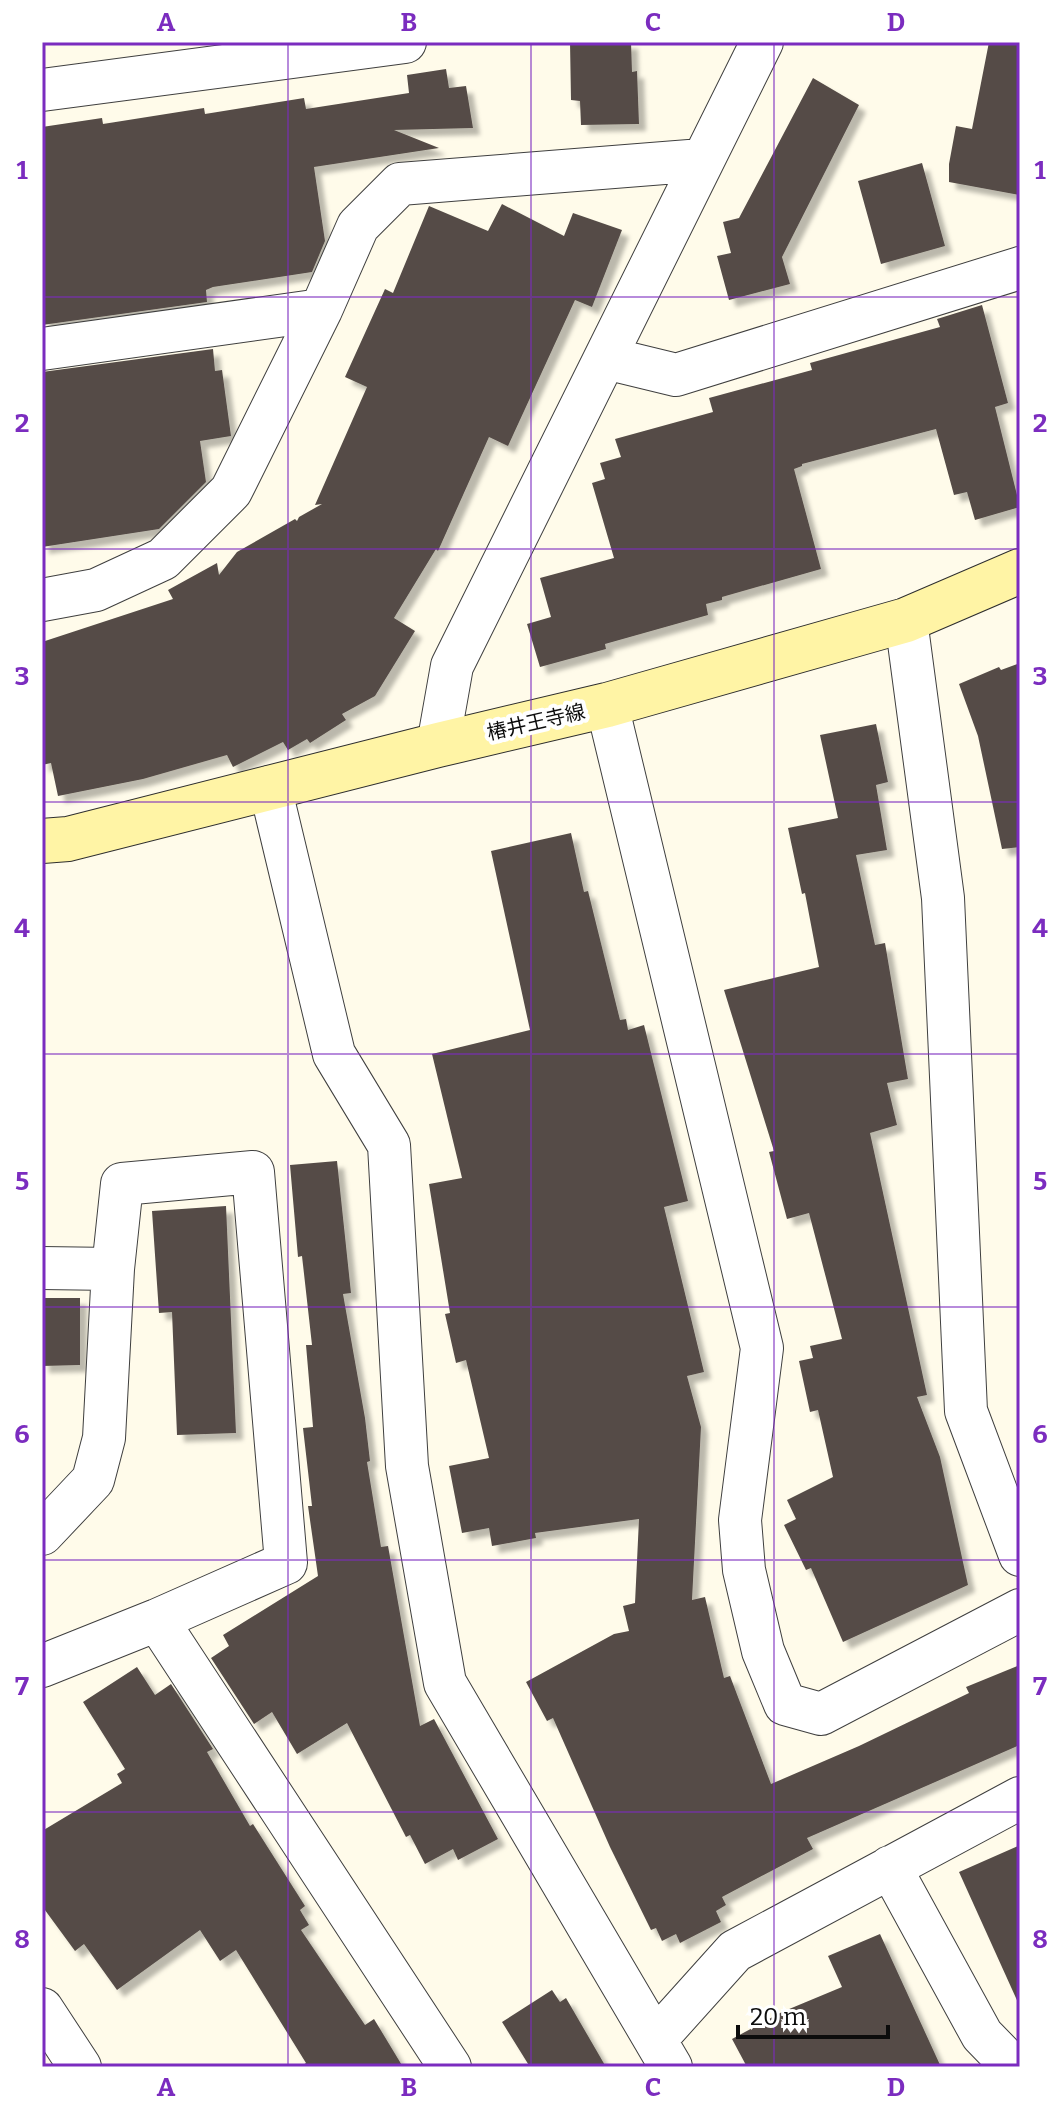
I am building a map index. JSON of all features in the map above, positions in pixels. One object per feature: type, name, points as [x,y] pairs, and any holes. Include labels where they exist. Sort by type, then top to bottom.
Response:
[{"type":"main road","name":"椿井王寺線","points":[[42,841],[68,839],[607,705],[906,620],[1020,571]]},
{"type":"street","points":[[42,90],[405,42]]},
{"type":"street","points":[[438,745],[452,666],[762,42]]},
{"type":"street","points":[[42,600],[96,590],[163,559],[231,491],[321,310],[358,226],[400,184],[702,160]]},
{"type":"street","points":[[606,358],[676,375],[1020,268]]},
{"type":"street","points":[[42,349],[321,310]]},
{"type":"street","points":[[906,620],[943,898],[966,1411],[1020,1555]]},
{"type":"street","points":[[607,705],[762,1348],[740,1520],[744,1570],[763,1651],[785,1704],[821,1714],[1020,1610]]},
{"type":"street","points":[[270,787],[334,1054],[389,1145],[407,1466],[445,1683],[663,2054],[735,1951],[1020,1798]]},
{"type":"street","points":[[42,1534],[93,1480],[104,1438],[113,1269],[122,1184],[253,1172],[286,1563],[42,1666]]},
{"type":"street","points":[[42,1268],[113,1269]]},
{"type":"street","points":[[157,1620],[450,2067]]},
{"type":"street","points":[[890,1867],[982,2035],[1013,2067]]},
{"type":"street","points":[[42,2009],[80,2067]]},
{"type":"building","points":[[570,42],[631,42],[632,72],[637,71],[639,124],[581,125],[580,101],[571,100]]},
{"type":"building","points":[[989,42],[1020,42],[1020,195],[949,182],[956,126],[972,129]]},
{"type":"building","points":[[446,69],[449,88],[466,86],[473,128],[394,130],[439,148],[314,167],[325,241],[312,272],[213,287],[206,290],[207,302],[42,325],[42,127],[102,118],[103,124],[204,108],[205,114],[304,98],[306,109],[409,93],[407,75]]},
{"type":"building","points":[[813,78],[859,105],[782,257],[790,284],[729,300],[717,256],[731,253],[723,222],[739,218]]},
{"type":"building","points":[[922,163],[945,246],[881,264],[858,181]]},
{"type":"building","points":[[502,204],[564,236],[573,213],[622,230],[592,307],[575,300],[508,446],[489,437],[438,551],[436,549],[394,618],[415,631],[375,696],[342,714],[346,720],[310,743],[307,739],[288,750],[283,742],[233,767],[227,755],[143,779],[58,796],[51,763],[42,765],[42,642],[173,599],[168,590],[217,563],[219,575],[237,552],[295,519],[297,521],[322,504],[315,505],[367,387],[345,377],[385,289],[393,293],[429,206],[488,231]]},
{"type":"building","points":[[982,305],[1008,403],[995,407],[1020,507],[975,520],[967,492],[954,495],[936,429],[802,464],[794,469],[821,569],[722,597],[722,600],[706,604],[708,615],[605,644],[606,649],[540,667],[527,624],[551,617],[540,578],[614,558],[592,483],[605,479],[600,463],[621,457],[615,439],[713,412],[709,398],[812,370],[810,363],[940,327],[937,319]]},
{"type":"building","points":[[213,349],[215,371],[222,370],[231,436],[200,441],[206,482],[159,529],[42,547],[42,372]]},
{"type":"building","points":[[1020,663],[1020,847],[1002,849],[978,736],[959,684],[999,667],[1001,670]]},
{"type":"building","points":[[876,724],[888,782],[876,785],[887,850],[856,855],[875,945],[885,943],[908,1079],[887,1083],[897,1125],[870,1133],[927,1395],[917,1397],[940,1457],[968,1585],[843,1642],[811,1568],[806,1570],[784,1525],[796,1519],[787,1500],[833,1477],[818,1410],[810,1412],[799,1361],[813,1358],[810,1346],[842,1339],[809,1213],[787,1219],[769,1152],[774,1151],[724,990],[819,967],[805,893],[802,894],[788,828],[838,818],[820,735]]},
{"type":"building","points":[[571,833],[620,1020],[626,1019],[628,1030],[644,1025],[688,1201],[664,1207],[704,1372],[687,1376],[701,1427],[692,1600],[705,1597],[724,1678],[730,1676],[771,1784],[859,1746],[969,1693],[966,1687],[1020,1665],[1020,1745],[807,1838],[813,1849],[722,1897],[726,1905],[716,1911],[721,1922],[680,1943],[676,1934],[662,1941],[656,1928],[651,1930],[553,1718],[547,1721],[526,1682],[614,1634],[629,1631],[623,1606],[635,1603],[639,1519],[535,1533],[536,1538],[492,1546],[489,1528],[462,1533],[449,1466],[489,1458],[466,1360],[456,1363],[445,1314],[450,1313],[429,1184],[462,1178],[432,1054],[530,1030],[491,851]]},
{"type":"building","points":[[337,1161],[351,1293],[343,1294],[365,1418],[370,1461],[367,1462],[381,1547],[388,1546],[420,1726],[434,1719],[498,1839],[458,1860],[453,1849],[425,1864],[410,1835],[406,1837],[347,1723],[297,1754],[272,1712],[254,1724],[211,1658],[229,1646],[223,1635],[318,1576],[308,1506],[312,1506],[303,1428],[313,1427],[306,1345],[312,1345],[302,1256],[298,1257],[290,1165]]},
{"type":"building","points":[[226,1206],[236,1433],[177,1435],[172,1312],[159,1313],[152,1211]]},
{"type":"building","points":[[42,1298],[80,1298],[80,1365],[42,1366]]},
{"type":"building","points":[[137,1667],[155,1695],[171,1684],[213,1749],[207,1752],[250,1826],[253,1824],[305,1906],[300,1910],[309,1925],[301,1930],[365,2025],[374,2019],[403,2067],[300,2067],[306,2063],[236,1950],[220,1961],[200,1930],[117,1990],[84,1944],[75,1951],[42,1906],[42,1831],[122,1783],[117,1774],[125,1769],[83,1702]]},
{"type":"building","points":[[1020,1845],[1020,2007],[959,1872]]},
{"type":"building","points":[[880,1934],[941,2067],[747,2067],[732,2039],[782,2012],[842,1987],[828,1956]]},
{"type":"building","points":[[552,1990],[560,2002],[566,1998],[606,2067],[530,2067],[502,2022]]}]
